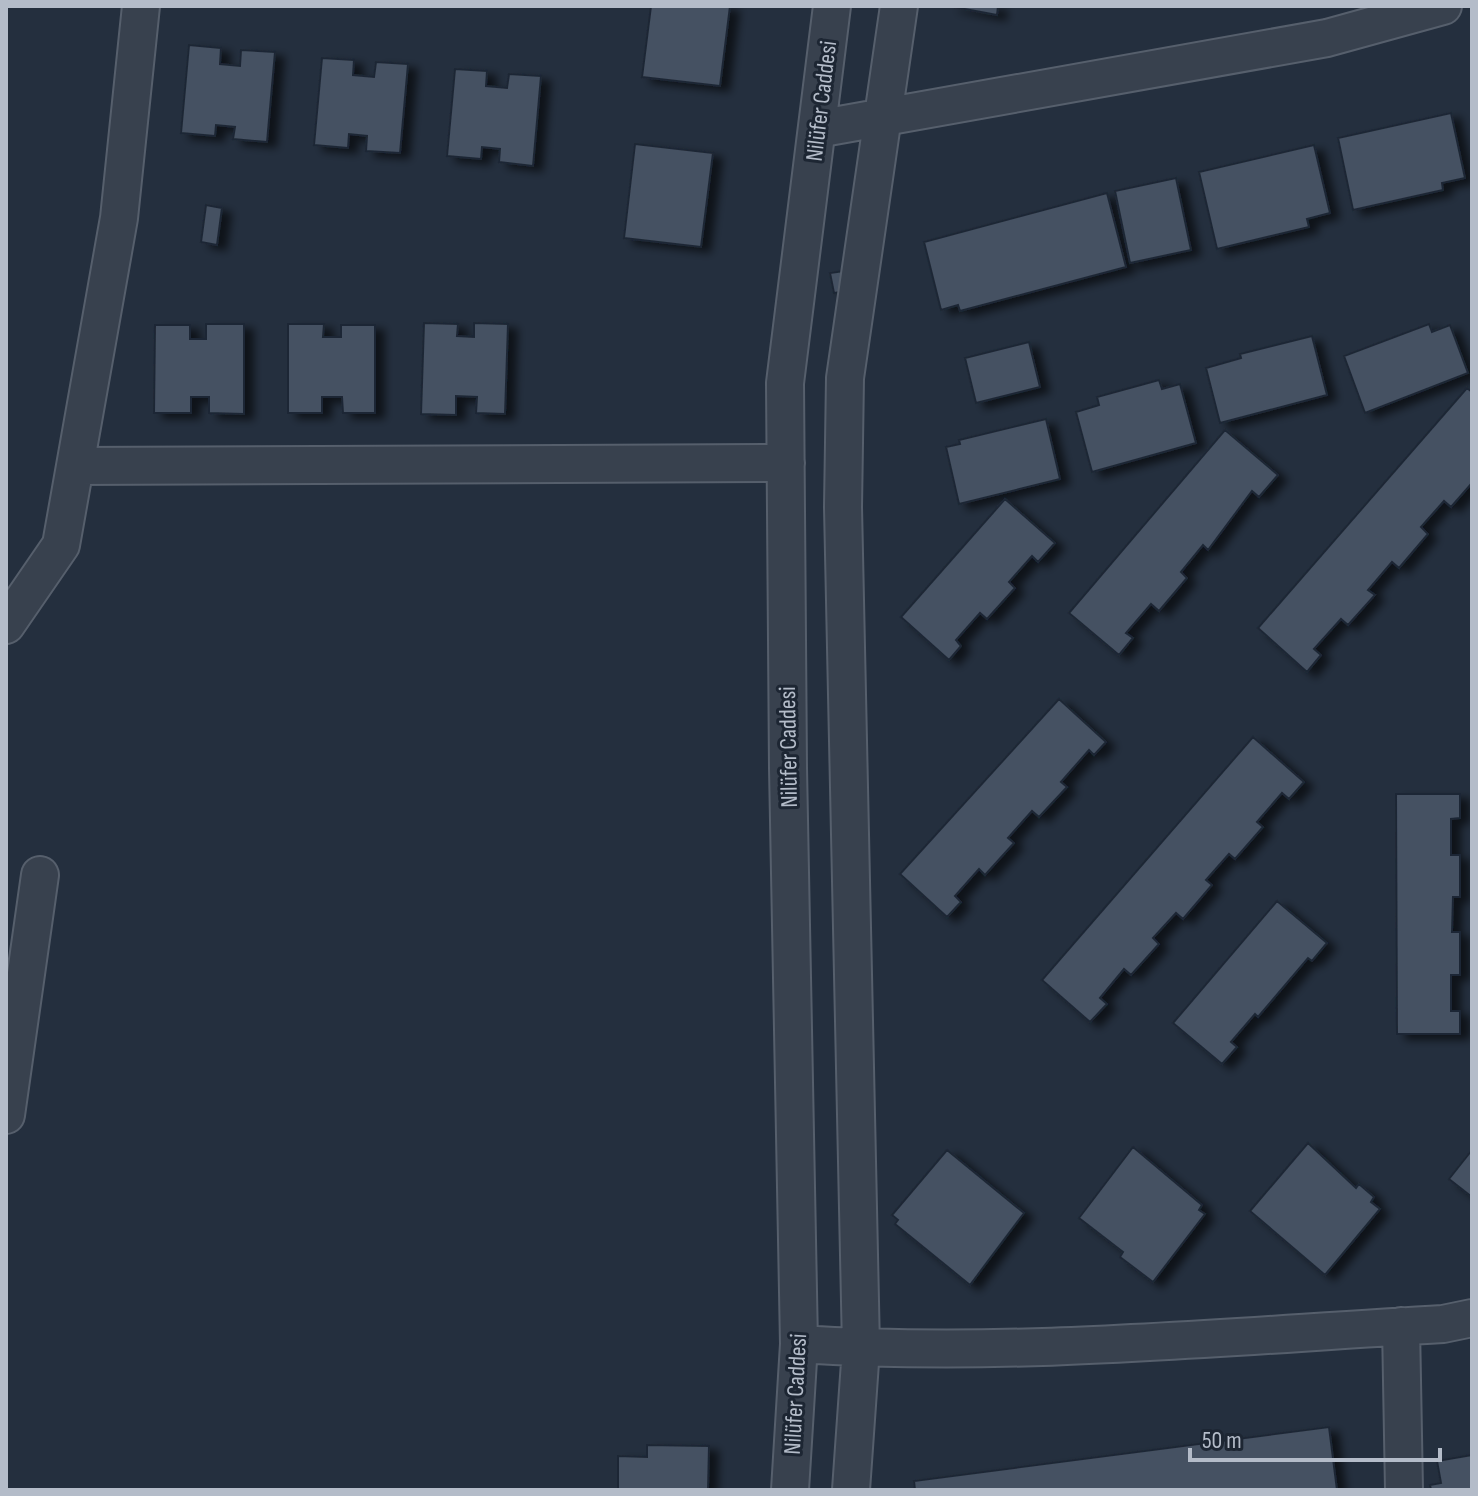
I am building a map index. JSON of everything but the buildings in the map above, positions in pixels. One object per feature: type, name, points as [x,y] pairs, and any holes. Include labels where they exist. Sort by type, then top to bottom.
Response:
[{"type":"street","points":[[6,625],[61,545],[119,218],[141,6]]},
{"type":"street","name":"Nilüfer Caddesi","points":[[790,1490],[799,1344],[785,383],[832,6]]},
{"type":"street","points":[[851,1490],[861,1348],[843,522],[845,393],[886,117],[899,6]]},
{"type":"street","points":[[817,129],[1327,38],[1443,6]]},
{"type":"street","points":[[75,466],[786,463]]},
{"type":"street","points":[[6,1115],[40,875]]},
{"type":"street","points":[[799,1344],[861,1348],[1058,1348],[1401,1326],[1472,1318]]},
{"type":"street","points":[[1401,1326],[1404,1490]]}]
